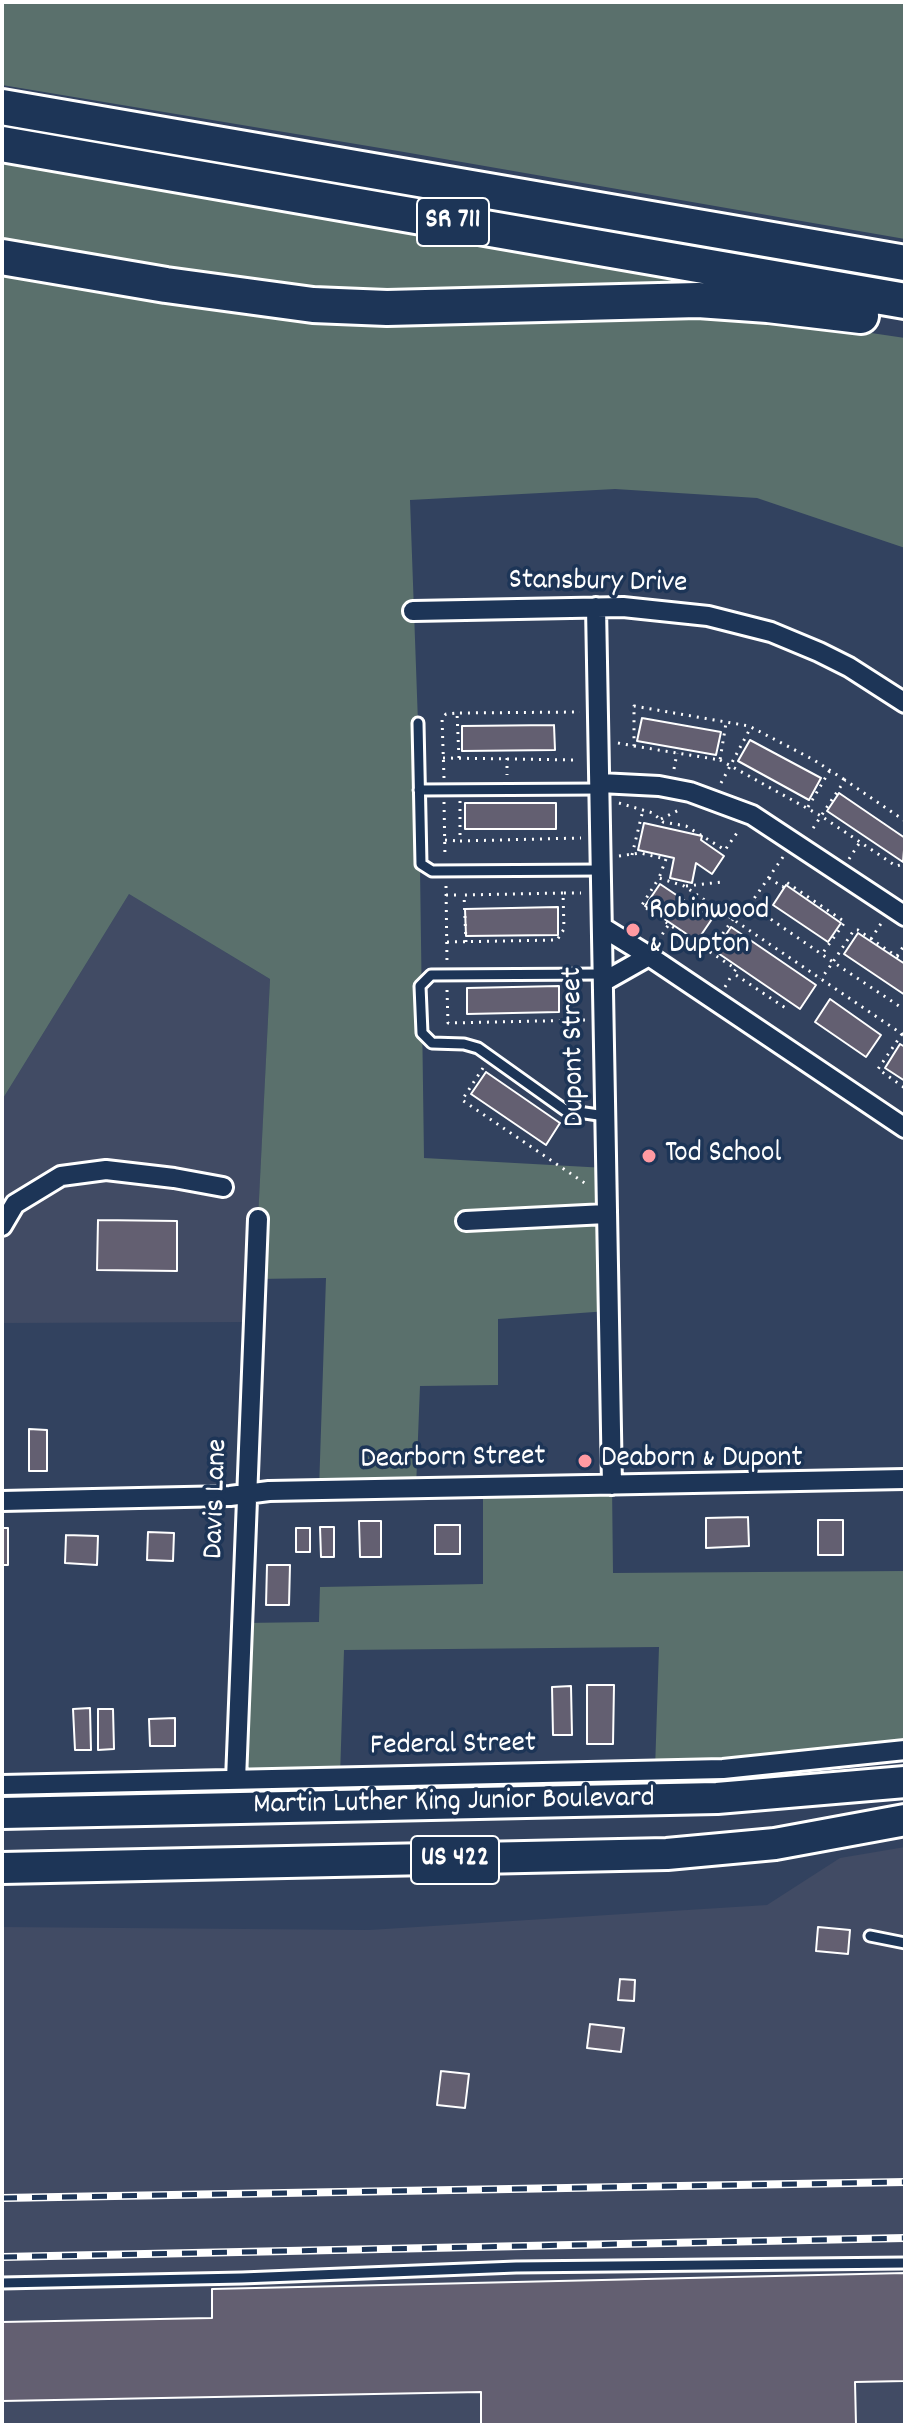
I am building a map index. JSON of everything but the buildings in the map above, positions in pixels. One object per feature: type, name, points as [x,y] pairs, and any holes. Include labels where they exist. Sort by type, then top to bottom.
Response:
[{"type":"highway","name":"SR 711","points":[[2,107],[905,263]]},
{"type":"highway","name":"SR 711","points":[[2,144],[905,301]]},
{"type":"highway","points":[[2,257],[166,285],[313,305],[387,308],[698,300],[841,313],[905,323]]},
{"type":"main road","name":"Martin Luther King Junior Boulevard","points":[[2,1813],[717,1798],[905,1782]]},
{"type":"main road","name":"Martin Luther King Junior Boulevard","points":[[2,1868],[667,1854],[775,1844],[905,1820]]},
{"type":"street","name":"Stansbury Drive","points":[[413,611],[596,607],[656,609],[708,616],[748,625],[829,657],[905,703]]},
{"type":"street","name":"Dupont Street","points":[[596,607],[612,1485]]},
{"type":"street","points":[[600,786],[659,786],[716,800],[752,815],[905,916]]},
{"type":"street","points":[[602,927],[905,1128]]},
{"type":"street","points":[[603,978],[649,956]]},
{"type":"street","points":[[2,1226],[15,1204],[61,1176],[106,1170],[223,1187]]},
{"type":"street","points":[[466,1221],[606,1214]]},
{"type":"street","name":"Davis Lane","points":[[236,1780],[258,1219]]},
{"type":"street","name":"Dearborn Street","points":[[2,1501],[269,1491],[905,1479]]},
{"type":"street","name":"Federal Street","points":[[2,1785],[723,1769],[905,1750]]},
{"type":"lane","points":[[418,723],[421,864],[432,871],[601,870]]},
{"type":"lane","points":[[419,790],[600,786]]},
{"type":"lane","points":[[603,978],[431,975],[420,986],[422,1033],[432,1043],[464,1044],[478,1048],[565,1110],[605,1116]]},
{"type":"lane","points":[[870,1936],[905,1943]]},
{"type":"lane","points":[[2,2283],[242,2278],[516,2267],[905,2263]]},
{"type":"path","points":[[634,746],[634,706],[751,727],[830,770],[905,821]]},
{"type":"path","points":[[598,712],[457,713],[446,714],[442,718],[448,1023],[603,1020]]},
{"type":"path","points":[[457,713],[459,758]]},
{"type":"path","points":[[720,760],[726,722]]},
{"type":"path","points":[[722,782],[751,727]]},
{"type":"path","points":[[614,743],[731,764],[808,807],[896,866],[905,864]]},
{"type":"path","points":[[673,771],[677,753]]},
{"type":"path","points":[[443,758],[600,760]]},
{"type":"path","points":[[507,758],[507,773]]},
{"type":"path","points":[[808,807],[830,770]]},
{"type":"path","points":[[813,829],[845,780]]},
{"type":"path","points":[[460,800],[460,841]]},
{"type":"path","points":[[615,801],[653,813],[663,822],[693,830],[725,850],[739,830]]},
{"type":"path","points":[[661,819],[681,809]]},
{"type":"path","points":[[632,855],[643,810]]},
{"type":"path","points":[[445,840],[601,838]]},
{"type":"path","points":[[794,842],[753,900],[756,909],[902,1008],[905,1007]]},
{"type":"path","points":[[851,856],[860,842]]},
{"type":"path","points":[[616,856],[640,853],[666,859],[659,878],[642,905],[687,937]]},
{"type":"path","points":[[659,878],[684,886],[904,1035],[878,1069],[905,1088]]},
{"type":"path","points":[[769,878],[783,887],[786,882],[845,922],[822,954]]},
{"type":"path","points":[[684,886],[722,882]]},
{"type":"path","points":[[447,942],[557,940],[564,929],[563,893]]},
{"type":"path","points":[[446,895],[581,893]]},
{"type":"path","points":[[464,895],[466,942]]},
{"type":"path","points":[[724,988],[736,969],[710,952],[733,919]]},
{"type":"path","points":[[821,979],[854,930],[905,962]]},
{"type":"path","points":[[897,956],[905,944]]},
{"type":"path","points":[[733,973],[787,1009]]},
{"type":"path","points":[[485,1064],[462,1100],[586,1184]]},
{"type":"shaded area","points":[[129,894],[270,979],[253,1322],[2,1323],[2,1100]]},
{"type":"shaded area","points":[[905,1847],[905,2425],[2,2425],[2,1927],[369,1930],[767,1905],[840,1858]]},
{"type":"green space","points":[[2,2],[905,2],[905,239],[2,85]]},
{"type":"green space","points":[[2,163],[720,286],[383,299],[2,246]]},
{"type":"green space","points":[[2,269],[620,314],[763,317],[905,338],[905,548],[757,498],[615,489],[410,500],[418,723],[424,1158],[606,1168],[608,1311],[498,1319],[498,1385],[420,1386],[416,1488],[319,1490],[326,1278],[255,1279],[270,979],[129,894],[2,1100]]},
{"type":"green space","points":[[612,1485],[613,1573],[905,1571],[905,1750],[655,1770],[659,1647],[344,1650],[340,1777],[236,1780],[242,1623],[319,1622],[320,1587],[483,1584],[483,1487]]},
{"type":"railway","points":[[2,2198],[905,2182]]},
{"type":"railway","points":[[2,2257],[905,2238]]},
{"type":"place","name":"Robinwood & Dupton","points":[[633,930]]},
{"type":"place","name":"Tod School","points":[[649,1156]]},
{"type":"place","name":"Deaborn & Dupont","points":[[585,1461]]}]
